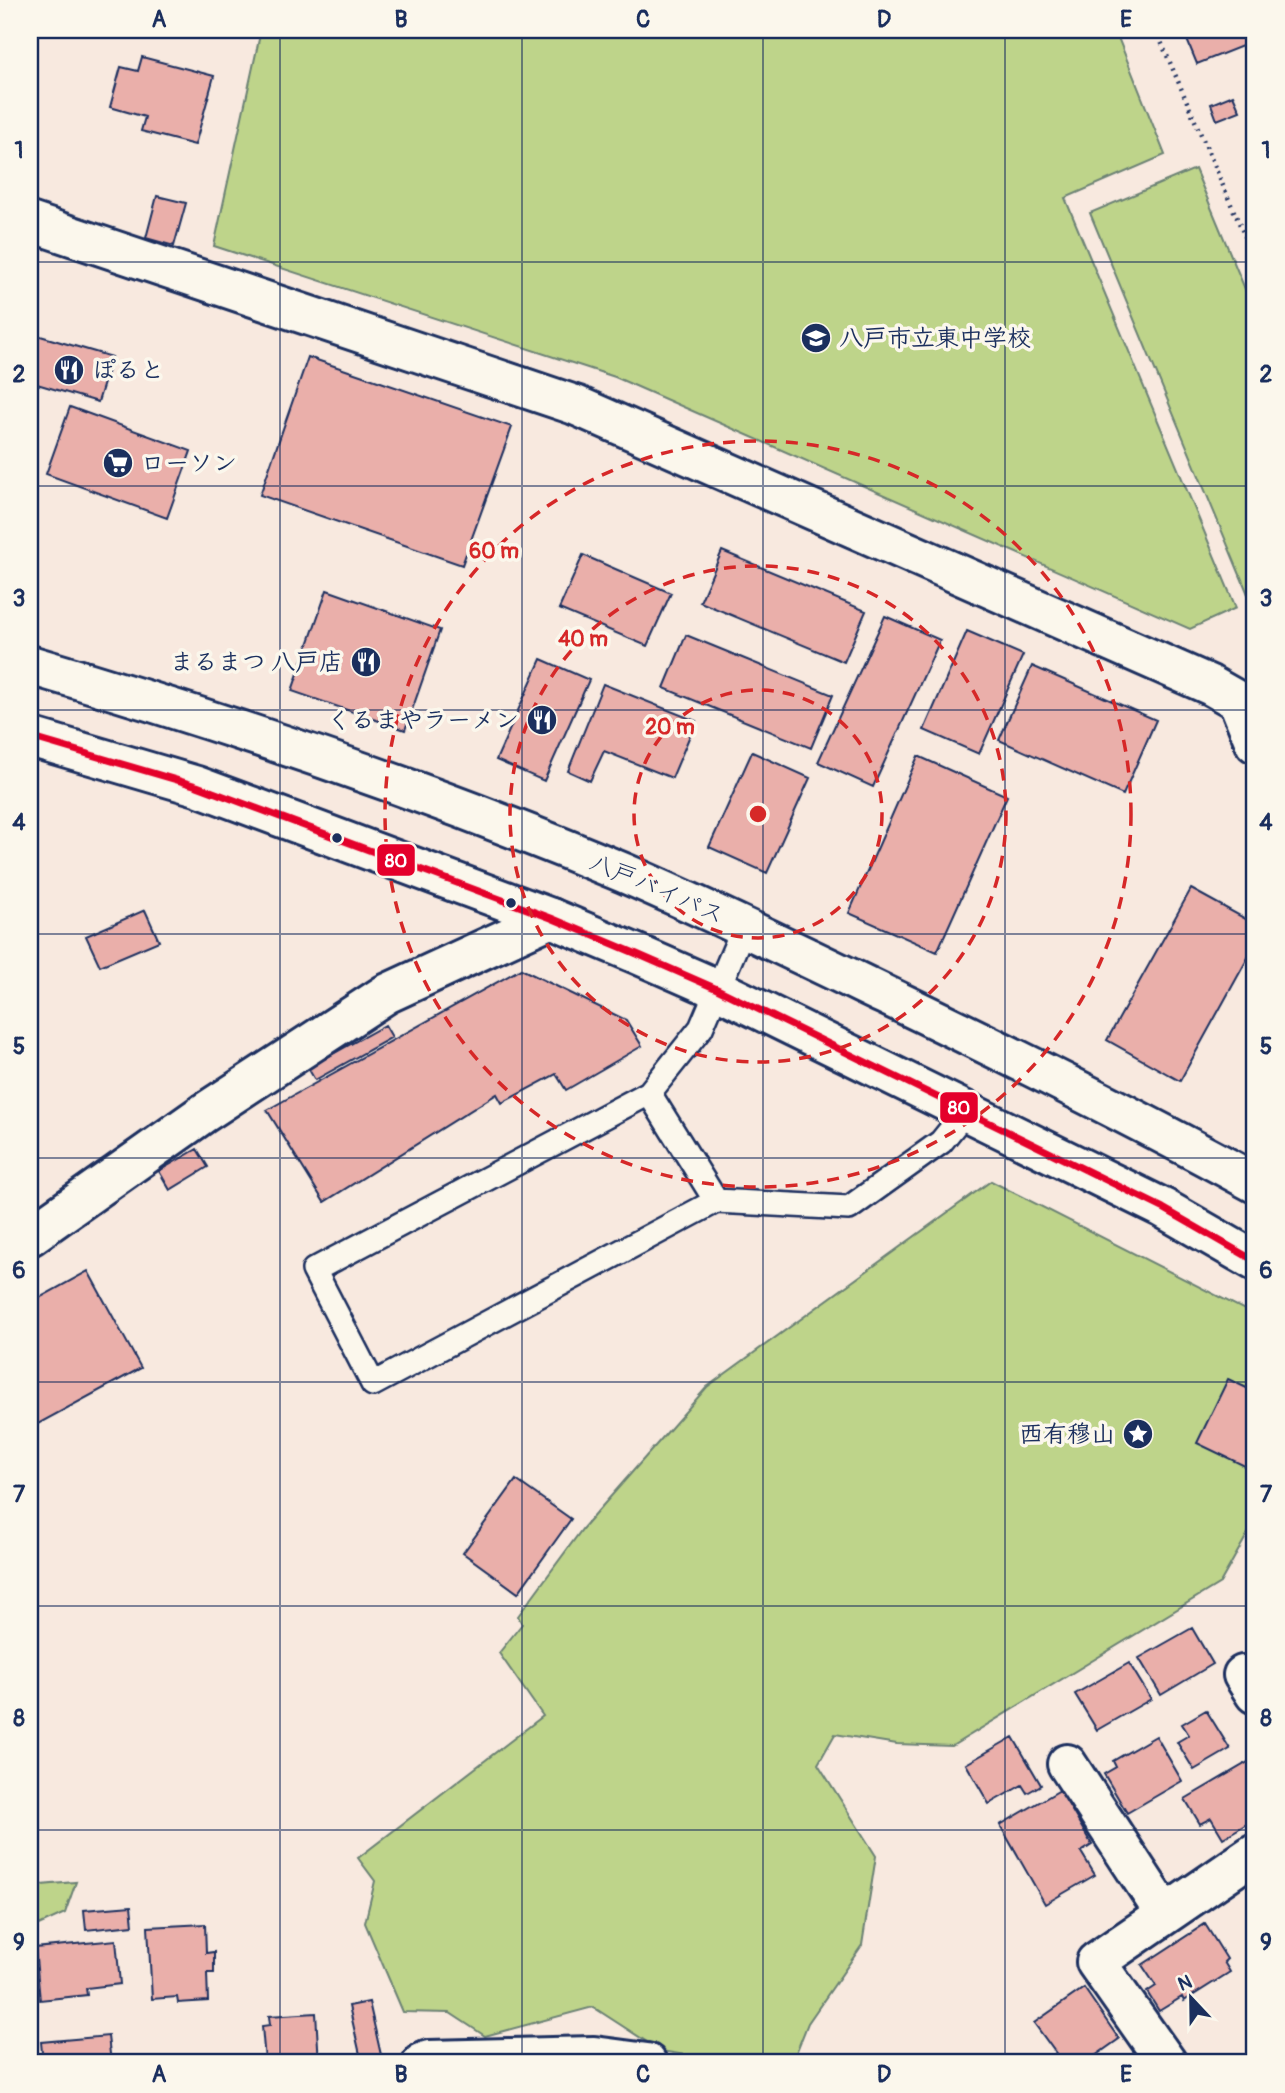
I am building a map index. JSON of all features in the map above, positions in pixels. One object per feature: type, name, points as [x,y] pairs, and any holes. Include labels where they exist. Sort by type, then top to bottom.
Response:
[{"type":"main road","points":[[30,222],[575,405],[1210,685],[1238,701],[1255,743]]},
{"type":"main road","name":"八戸バイパス","points":[[30,665],[162,704],[406,788],[625,874],[744,927],[1149,1125],[1255,1183]]},
{"type":"main road","points":[[30,737],[197,786],[551,918],[717,989],[1163,1208],[1255,1261]]},
{"type":"main road","points":[[30,1236],[204,1113],[386,994],[551,918]]},
{"type":"main road","points":[[1067,1764],[1165,1914]]},
{"type":"main road","points":[[1167,2063],[1096,1962],[1255,1853]]},
{"type":"main road","points":[[422,2063],[429,2060],[594,2056],[647,2063]]},
{"type":"lane","points":[[744,927],[701,1028],[649,1093],[314,1270],[373,1384],[716,1201],[849,1208],[941,1142],[966,1111]]},
{"type":"lane","points":[[649,1093],[716,1201]]},
{"type":"path","points":[[1156,30],[1255,260]]},
{"type":"green space","name":"八戸市立東中学校","points":[[261,30],[1115,30],[1165,155],[1065,198],[1236,608],[1190,629],[615,377],[214,246]]},
{"type":"green space","points":[[1195,169],[1255,313],[1255,611],[1090,213]]},
{"type":"green space","points":[[991,1181],[1255,1315],[1255,1521],[1220,1583],[952,1746],[897,1744],[835,1734],[818,1764],[876,1856],[862,1945],[808,2023],[792,2063],[735,2063],[661,2051],[593,2007],[485,2036],[450,2013],[403,2012],[365,1923],[375,1881],[358,1858],[543,1716],[499,1653],[522,1624],[518,1616],[583,1528],[707,1387]]},
{"type":"green space","points":[[76,1882],[65,1913],[30,1929],[30,1886]]},
{"type":"building","points":[[107,30],[170,30],[169,38],[107,33]]},
{"type":"building","points":[[1183,30],[1245,30],[1250,43],[1197,64]]},
{"type":"building","points":[[142,57],[214,76],[195,145],[141,131],[145,117],[110,107],[121,67],[138,71]]},
{"type":"building","points":[[1233,95],[1240,111],[1217,120],[1211,104]]},
{"type":"building","points":[[157,196],[186,203],[174,246],[146,238]]},
{"type":"building","name":"ぽると","points":[[30,333],[112,357],[98,402],[30,382]]},
{"type":"building","points":[[308,357],[512,427],[462,565],[260,495]]},
{"type":"building","name":"ローソン","points":[[70,407],[191,451],[167,518],[46,474]]},
{"type":"building","points":[[722,551],[866,611],[844,662],[700,602]]},
{"type":"building","points":[[583,555],[671,593],[647,646],[559,609]]},
{"type":"building","points":[[327,590],[440,630],[405,730],[292,691]]},
{"type":"building","points":[[885,616],[940,640],[873,787],[818,762]]},
{"type":"building","points":[[967,631],[1023,655],[979,754],[924,730]]},
{"type":"building","points":[[686,635],[833,695],[811,748],[664,688]]},
{"type":"building","name":"くるまやラーメン","points":[[541,659],[589,680],[544,781],[496,760]]},
{"type":"building","points":[[1032,666],[1156,720],[1123,795],[999,740]]},
{"type":"building","points":[[603,684],[696,721],[672,778],[604,751],[590,781],[568,771]]},
{"type":"building","points":[[752,752],[810,778],[767,873],[709,847]]},
{"type":"building","points":[[918,756],[1007,796],[937,952],[849,913]]},
{"type":"building","points":[[1191,889],[1255,924],[1255,945],[1180,1081],[1107,1040]]},
{"type":"building","points":[[145,910],[159,941],[100,966],[86,936]]},
{"type":"building","points":[[521,969],[626,1020],[642,1046],[566,1090],[556,1074],[502,1103],[497,1094],[324,1202],[267,1110]]},
{"type":"building","points":[[385,1025],[392,1037],[315,1080],[308,1068]]},
{"type":"building","points":[[197,1149],[208,1167],[170,1190],[159,1171]]},
{"type":"building","points":[[88,1271],[141,1368],[36,1425],[30,1414],[30,1303]]},
{"type":"building","points":[[1228,1379],[1255,1392],[1255,1460],[1251,1469],[1197,1443]]},
{"type":"building","points":[[516,1480],[571,1519],[518,1593],[463,1553]]},
{"type":"building","points":[[1192,1628],[1213,1664],[1161,1695],[1139,1658]]},
{"type":"building","points":[[1129,1663],[1151,1699],[1097,1730],[1075,1694]]},
{"type":"building","points":[[1206,1710],[1230,1749],[1194,1770],[1177,1742],[1189,1735],[1182,1724]]},
{"type":"building","points":[[1156,1736],[1182,1781],[1127,1813],[1104,1774],[1116,1767],[1113,1761]]},
{"type":"building","points":[[1013,1737],[1041,1785],[1027,1793],[1022,1785],[989,1804],[966,1764]]},
{"type":"building","points":[[1255,1758],[1255,1819],[1223,1838],[1211,1818],[1200,1824],[1185,1799]]},
{"type":"building","points":[[1060,1790],[1092,1845],[1081,1852],[1095,1875],[1045,1904],[1000,1825]]},
{"type":"building","points":[[131,1906],[133,1925],[86,1930],[84,1910]]},
{"type":"building","points":[[205,1924],[206,1953],[214,1952],[214,1973],[207,1973],[208,2001],[178,2003],[177,1997],[152,1999],[148,1927]]},
{"type":"building","points":[[1205,1924],[1227,1959],[1224,1962],[1230,1972],[1184,2001],[1182,1997],[1159,2011],[1147,1992],[1156,1986],[1142,1965]]},
{"type":"building","points":[[116,1940],[120,1984],[86,1988],[87,1995],[40,2000],[35,1948]]},
{"type":"building","points":[[1084,1988],[1119,2039],[1085,2063],[1063,2063],[1034,2023]]},
{"type":"building","points":[[369,2002],[381,2055],[361,2059],[349,2006]]},
{"type":"building","points":[[316,2013],[319,2063],[265,2061],[262,2026],[270,2025],[269,2016]]},
{"type":"building","points":[[108,2036],[111,2063],[43,2063],[41,2042]]},
{"type":"transit line","name":"80","points":[[30,737],[197,786],[551,918],[637,954],[717,989],[1163,1208],[1255,1261]]},
{"type":"place","name":"八戸市立東中学校","points":[[816,338]]},
{"type":"place","name":"ぽると","points":[[69,370]]},
{"type":"place","name":"ローソン","points":[[118,463]]},
{"type":"place","name":"まるまつ 八戸店","points":[[366,662]]},
{"type":"place","name":"くるまやラーメン","points":[[542,720]]},
{"type":"place","name":"西有穆山","points":[[1138,1434]]}]
